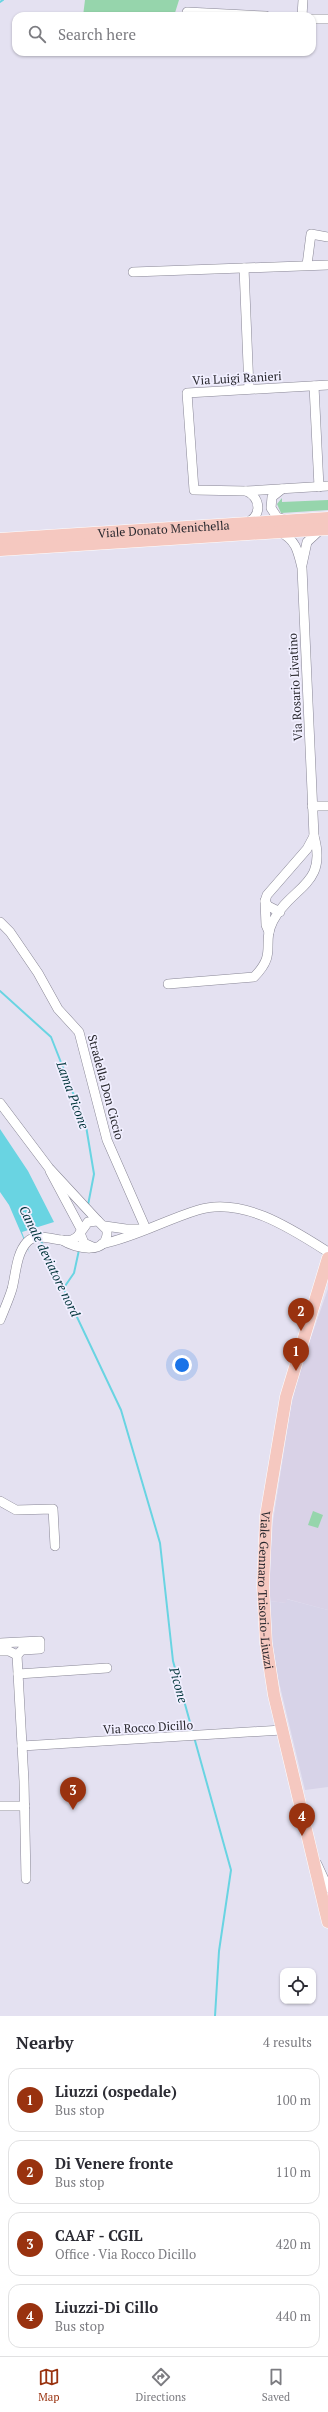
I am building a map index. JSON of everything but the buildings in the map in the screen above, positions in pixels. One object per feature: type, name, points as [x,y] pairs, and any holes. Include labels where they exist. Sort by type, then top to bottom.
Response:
[{"type":"main road","name":"Viale Donato Menichella","points":[[0,550],[23,543],[288,520],[328,518]]},
{"type":"main road","name":"Viale Donato Menichella","points":[[0,539],[23,543],[324,530]]},
{"type":"main road","name":"Viale Gennaro Trisorio-Liuzzi","points":[[328,1258],[286,1397],[266,1523],[263,1558],[266,1643],[278,1731],[328,1922]]},
{"type":"street","points":[[302,12],[303,0]]},
{"type":"street","points":[[316,18],[328,19]]},
{"type":"street","points":[[307,265],[311,234],[328,237]]},
{"type":"street","points":[[133,272],[328,265]]},
{"type":"street","points":[[244,268],[249,389]]},
{"type":"street","name":"Via Luigi Ranieri","points":[[324,487],[246,491],[194,490],[187,393],[328,385]]},
{"type":"street","points":[[314,386],[324,487]]},
{"type":"street","points":[[285,488],[275,493],[271,503],[271,508],[277,517],[288,520]]},
{"type":"street","points":[[244,524],[254,518],[258,508],[255,497],[246,491]]},
{"type":"street","points":[[302,568],[308,542],[324,530]]},
{"type":"street","points":[[280,532],[291,537],[295,543],[302,568]]},
{"type":"street","name":"Via Rosario Livatino","points":[[168,984],[254,977],[268,958],[269,932],[280,912],[314,875],[317,864],[312,806],[302,568]]},
{"type":"street","points":[[312,806],[328,806]]},
{"type":"street","points":[[269,932],[265,901],[267,895],[307,849],[314,836]]},
{"type":"street","points":[[265,901],[268,906],[280,912]]},
{"type":"street","name":"Stradella Don Ciccio","points":[[0,922],[10,932],[38,973],[58,1009],[78,1032],[107,1140],[146,1229]]},
{"type":"street","points":[[0,1103],[49,1168],[101,1224],[107,1236],[102,1244]]},
{"type":"street","points":[[49,1168],[81,1231],[84,1243],[93,1247]]},
{"type":"street","points":[[0,1320],[12,1290],[19,1255],[26,1242],[40,1236],[62,1240],[79,1248],[93,1247],[138,1234],[146,1229],[198,1210],[211,1207],[236,1208],[258,1214],[305,1237],[328,1252]]},
{"type":"street","points":[[62,1240],[73,1239],[88,1222],[126,1229],[146,1229]]},
{"type":"street","points":[[0,1501],[16,1510],[53,1509],[55,1546]]},
{"type":"street","points":[[0,1643],[40,1641],[40,1649],[22,1650],[17,1655],[25,1806],[26,1879]]},
{"type":"street","points":[[0,1651],[9,1651],[17,1655]]},
{"type":"street","points":[[18,1674],[107,1668]]},
{"type":"street","name":"Via Rocco Dicillo","points":[[22,1746],[278,1731]]},
{"type":"street","points":[[0,1806],[25,1806]]},
{"type":"street","points":[[311,1857],[322,1872],[328,1888]]},
{"type":"shaded area","points":[[328,1289],[328,1610],[287,1599],[286,1603],[270,1601],[269,1573],[273,1521],[291,1406],[300,1369]]},
{"type":"shaded area","points":[[286,1599],[328,1610],[328,1787],[305,1790],[278,1678],[271,1635],[270,1601],[286,1603]]},
{"type":"green space","points":[[85,0],[179,0],[175,12],[84,12]]},
{"type":"green space","points":[[282,498],[282,502],[328,500],[328,510],[281,513],[277,504]]},
{"type":"green space","points":[[313,1511],[323,1515],[318,1528],[308,1525]]},
{"type":"water","points":[[0,1129],[28,1171],[54,1222],[22,1232],[30,1254],[9,1205],[0,1192]]},
{"type":"waterway","name":"Lama Picone","points":[[0,991],[51,1037],[86,1126],[94,1174],[88,1205]]},
{"type":"waterway","name":"Canale deviatore nord","points":[[35,1226],[39,1235]]},
{"type":"waterway","name":"Picone","points":[[41,1241],[121,1410],[160,1543],[173,1661],[193,1733]]},
{"type":"waterway","name":"Lama Picone","points":[[63,1289],[74,1273],[79,1250]]},
{"type":"waterway","name":"Picone","points":[[194,1737],[231,1870],[219,1951],[215,2016]]},
{"type":"place","name":"Di Venere fronte","points":[[301,1331]]},
{"type":"place","name":"Liuzzi (ospedale)","points":[[296,1371]]},
{"type":"place","name":"CAAF - CGIL","points":[[73,1810]]},
{"type":"place","name":"Liuzzi-Di Cillo","points":[[302,1836]]}]
